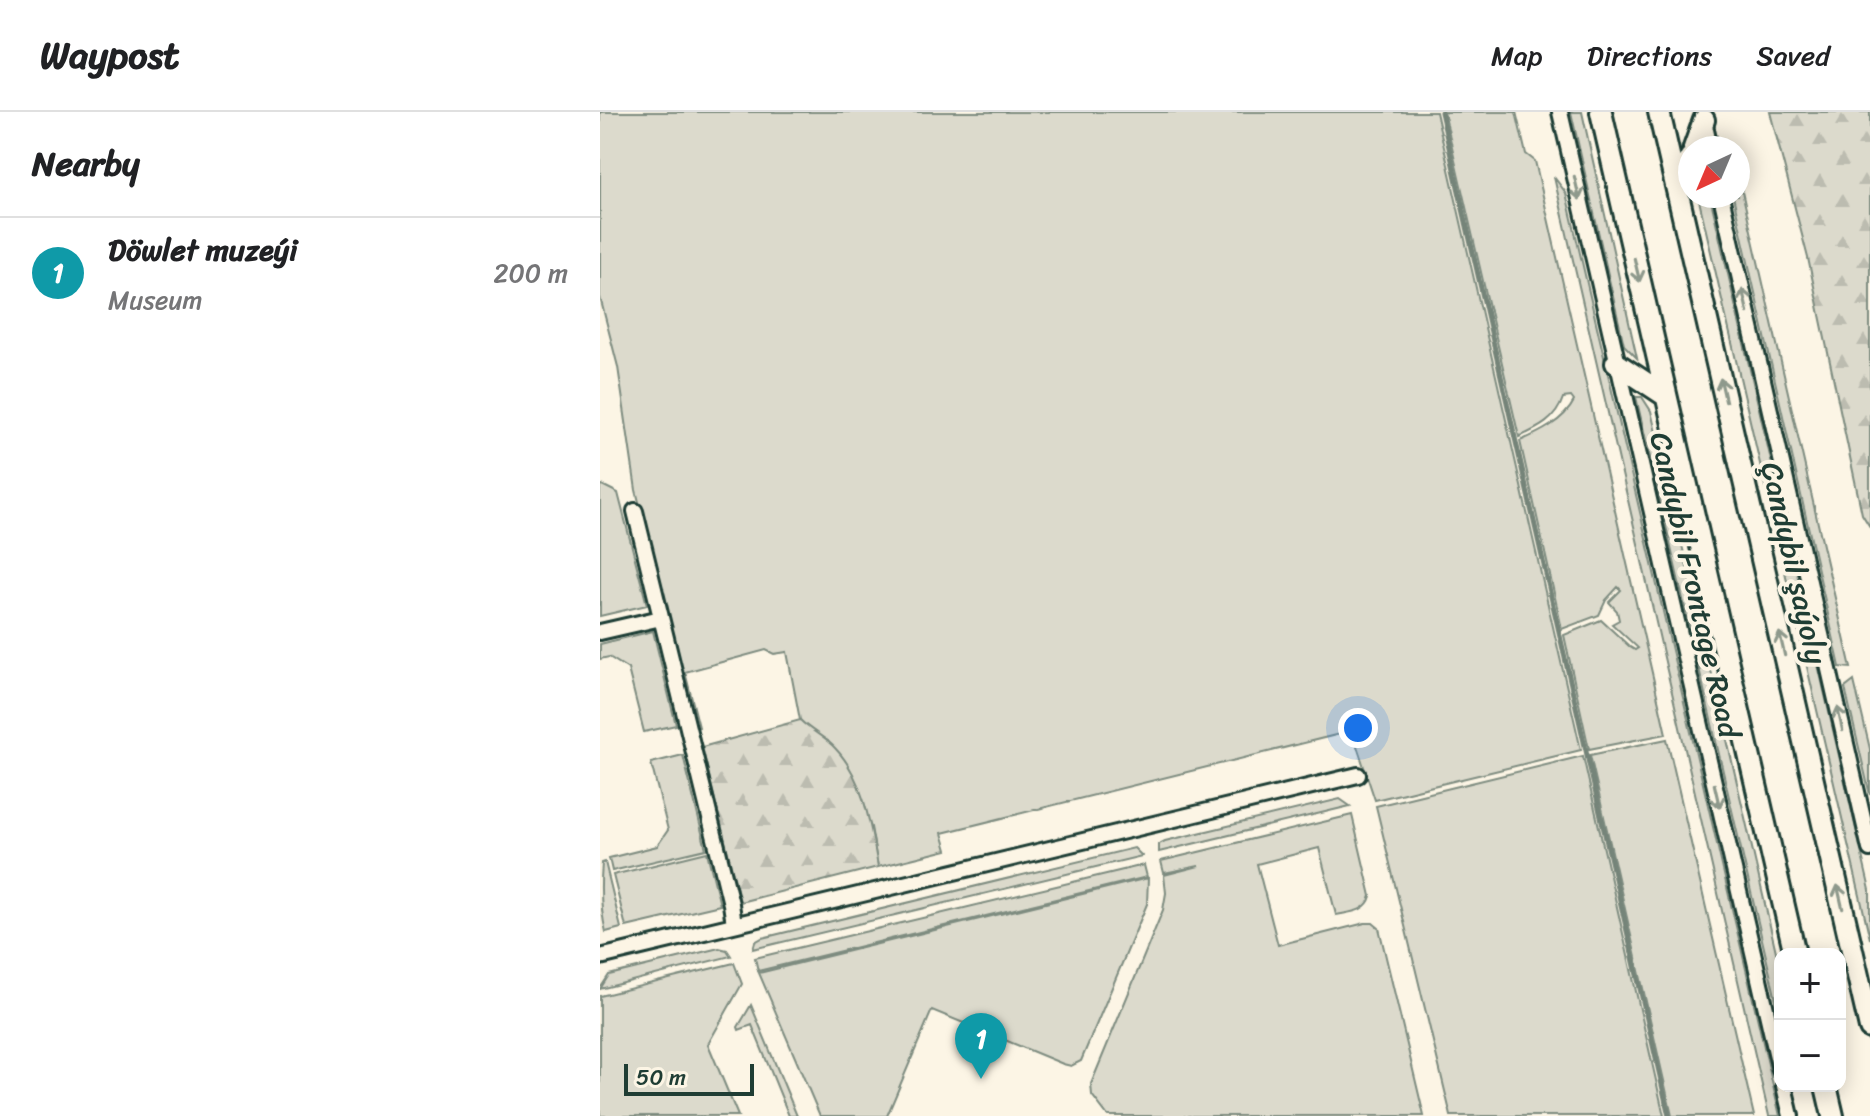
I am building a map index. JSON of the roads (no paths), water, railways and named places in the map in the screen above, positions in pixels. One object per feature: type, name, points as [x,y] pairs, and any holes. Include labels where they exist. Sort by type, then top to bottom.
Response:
[{"type":"main road","points":[[1601,112],[1794,948]]},
{"type":"main road","name":"Çandybil şaýoly","points":[[1659,112],[1678,193]]},
{"type":"main road","points":[[1697,136],[1703,116]]},
{"type":"main road","name":"Çandybil şaýoly","points":[[1681,208],[1870,1028]]},
{"type":"main road","points":[[1616,363],[1666,396]]},
{"type":"main road","points":[[1827,1092],[1833,1116]]},
{"type":"street","name":"Candybil Frontage Road","points":[[1560,112],[1774,1044]]},
{"type":"street","points":[[1703,116],[1707,136]]},
{"type":"street","points":[[1724,208],[1870,849]]},
{"type":"street","points":[[635,511],[734,924]]},
{"type":"street","points":[[600,632],[661,618]]},
{"type":"street","points":[[600,957],[1358,775]]},
{"type":"street","points":[[1785,1092],[1791,1116]]},
{"type":"waterway","points":[[1441,112],[1669,1116]]},
{"type":"place","name":"Döwlet muzeýi","points":[[981,1079]]}]
